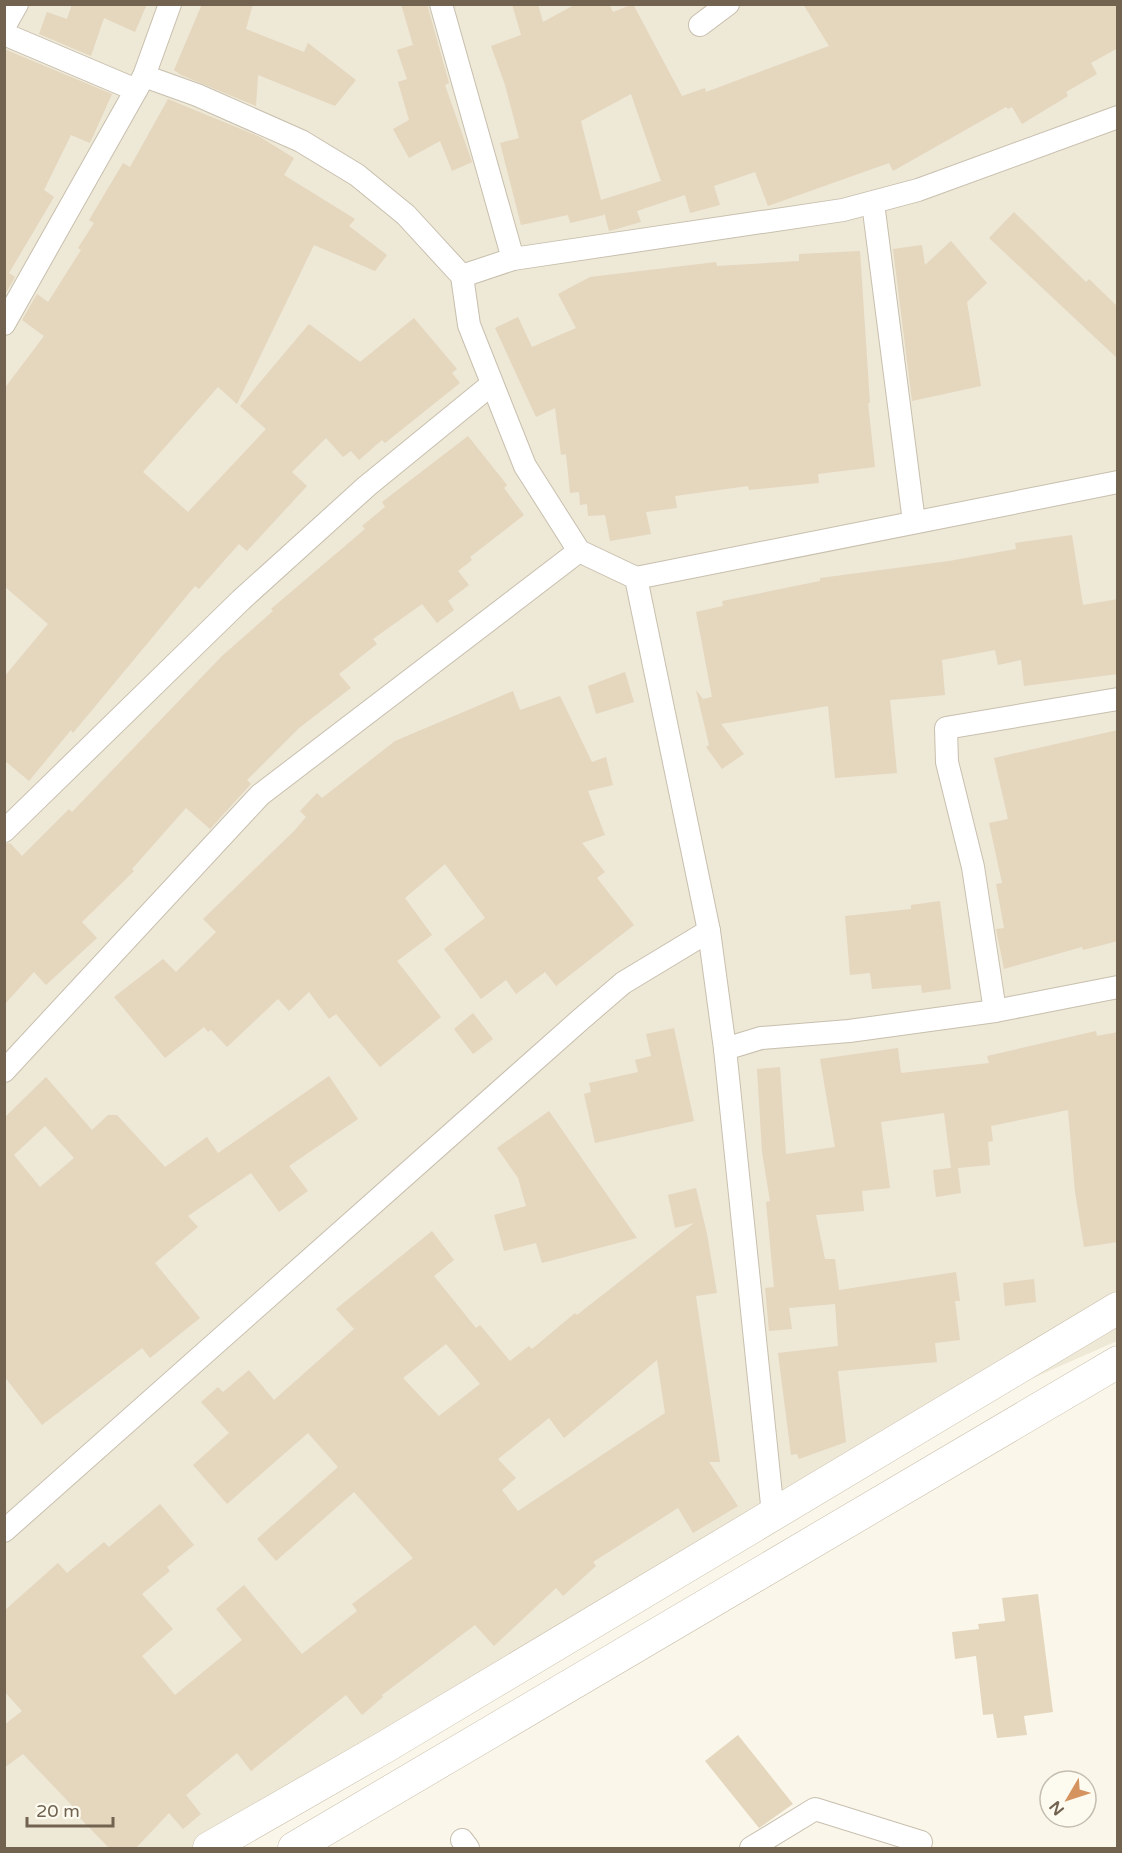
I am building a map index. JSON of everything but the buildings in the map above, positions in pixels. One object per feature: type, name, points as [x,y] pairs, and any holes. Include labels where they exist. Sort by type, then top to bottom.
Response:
[{"type":"main road","points":[[209,1848],[385,1747],[1118,1308]]},
{"type":"main road","points":[[294,1848],[1118,1362]]},
{"type":"street","points":[[4,27],[17,4]]},
{"type":"street","points":[[4,324],[140,83],[170,4]]},
{"type":"street","points":[[441,4],[513,259]]},
{"type":"street","points":[[700,25],[728,4]]},
{"type":"street","points":[[4,34],[140,83],[197,94],[301,141],[357,175],[406,215],[462,276],[469,325],[525,466],[579,551],[636,578],[1118,482]]},
{"type":"street","points":[[462,276],[513,259],[832,212],[918,190],[1118,117]]},
{"type":"street","points":[[873,202],[914,522]]},
{"type":"street","points":[[4,831],[242,600],[367,486],[492,384]]},
{"type":"street","points":[[4,1071],[260,795],[579,551]]},
{"type":"street","points":[[636,578],[709,932],[725,1049],[773,1514]]},
{"type":"street","points":[[995,1011],[973,867],[947,762],[946,728],[1118,699]]},
{"type":"street","points":[[4,1531],[623,983],[709,932]]},
{"type":"street","points":[[725,1049],[761,1038],[849,1031],[995,1011],[1118,987]]},
{"type":"street","points":[[751,1848],[815,1809],[921,1842],[918,1848]]},
{"type":"shaded area","points":[[5,5],[1117,5],[1117,1341],[942,1418],[202,1848],[5,1848]]}]
